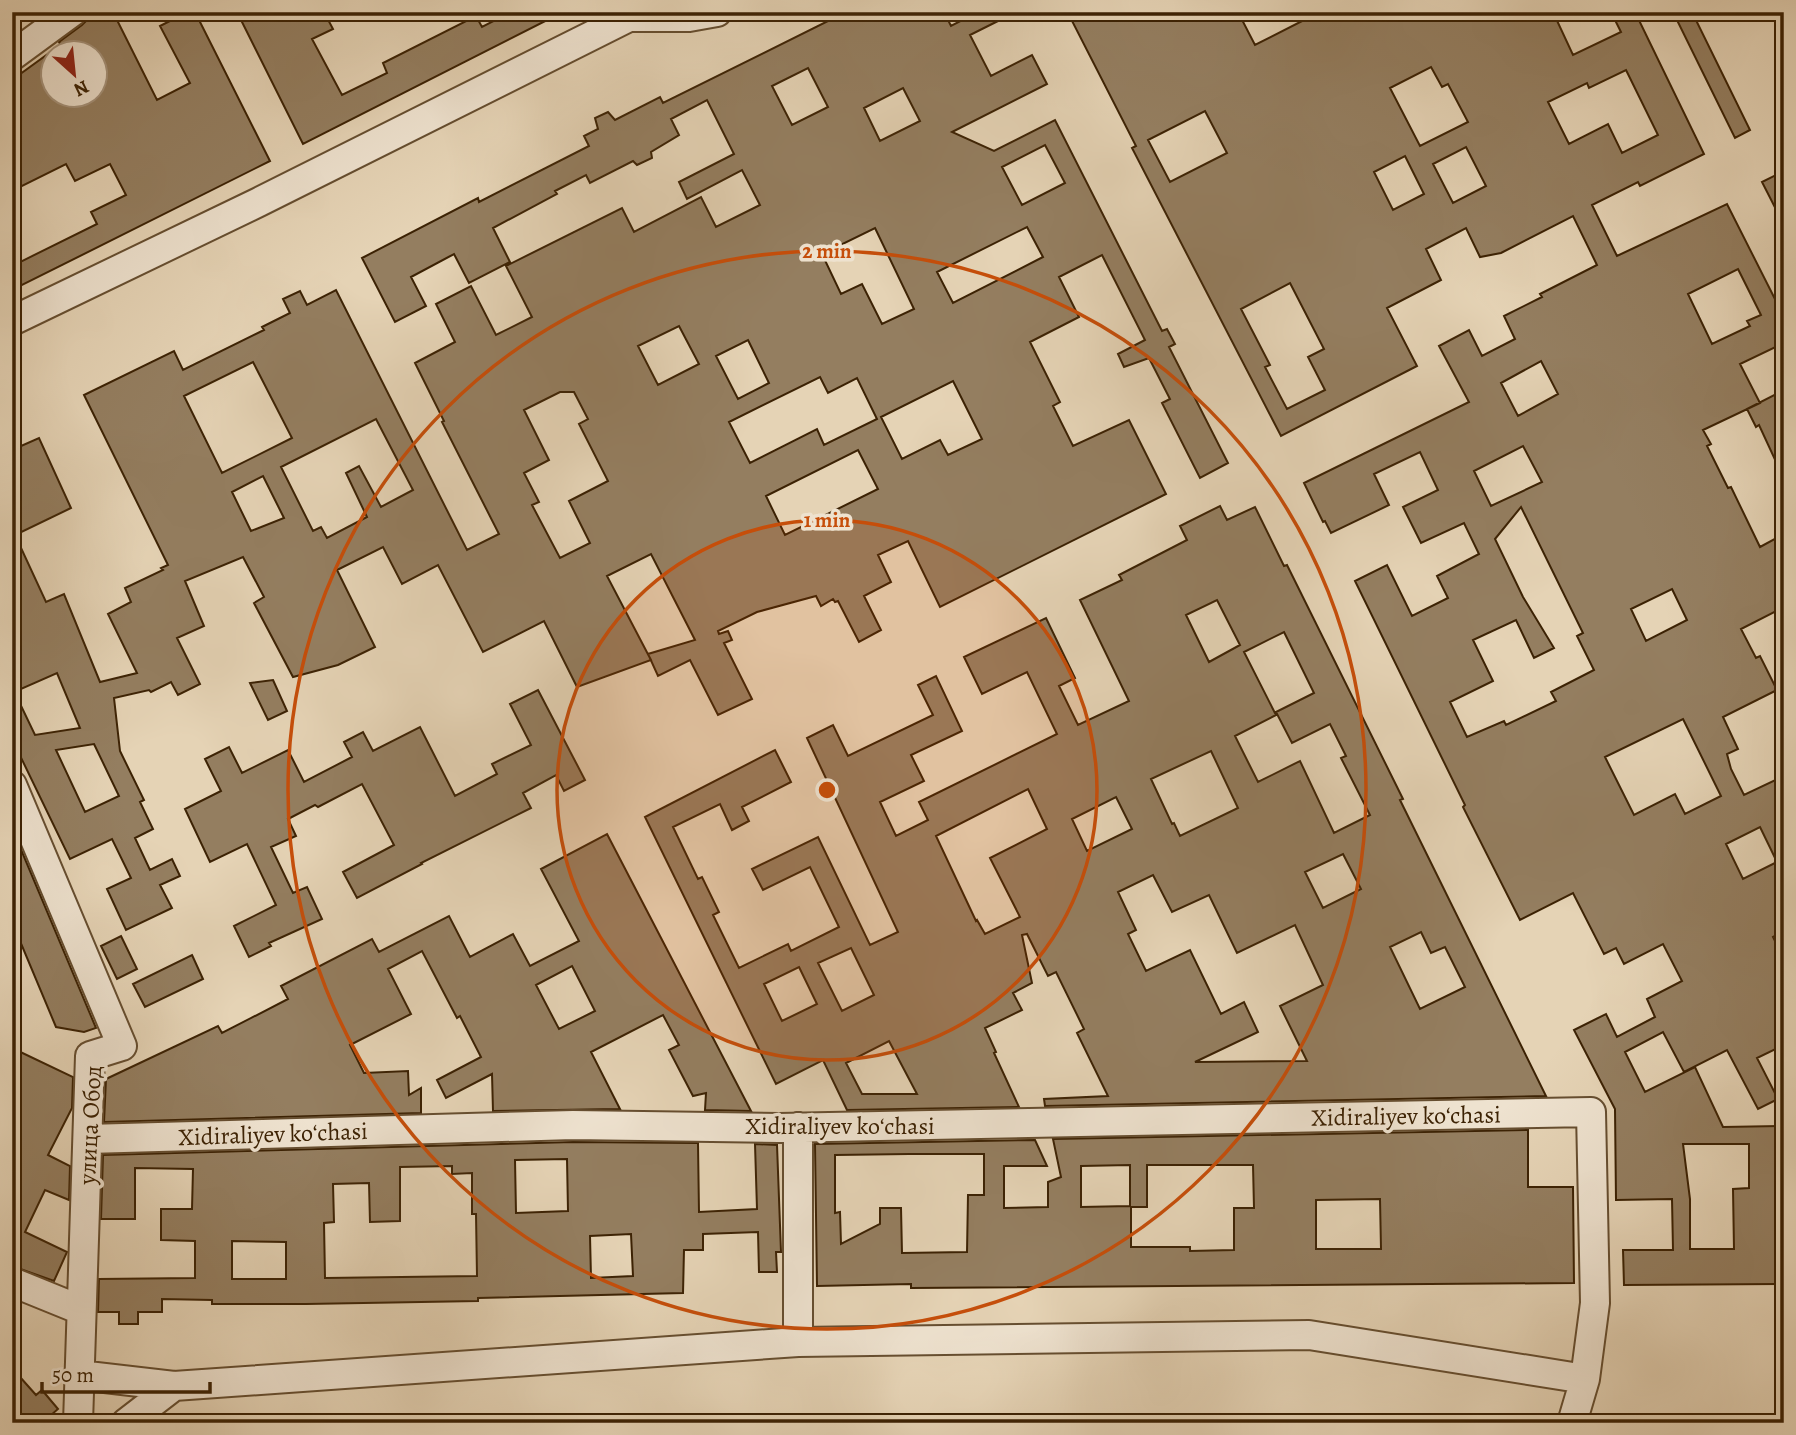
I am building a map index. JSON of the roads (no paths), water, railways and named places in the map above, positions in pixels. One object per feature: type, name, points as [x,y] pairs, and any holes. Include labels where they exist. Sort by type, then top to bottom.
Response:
[{"type":"street","points":[[12,56],[72,12]]},
{"type":"street","points":[[12,321],[259,202],[629,17],[689,17],[717,12]]},
{"type":"street","name":"улица Обод","points":[[12,785],[122,1046],[90,1056],[78,1423]]},
{"type":"street","name":"Xidiraliyev koʻchasi","points":[[88,1139],[573,1125],[798,1127],[1591,1112],[1595,1303],[1585,1378]]},
{"type":"street","points":[[798,1127],[798,1342]]},
{"type":"street","points":[[12,1282],[81,1310]]},
{"type":"street","points":[[79,1375],[174,1386],[798,1342],[1309,1335],[1585,1378],[1572,1423]]},
{"type":"street","points":[[125,1423],[174,1386]]}]
